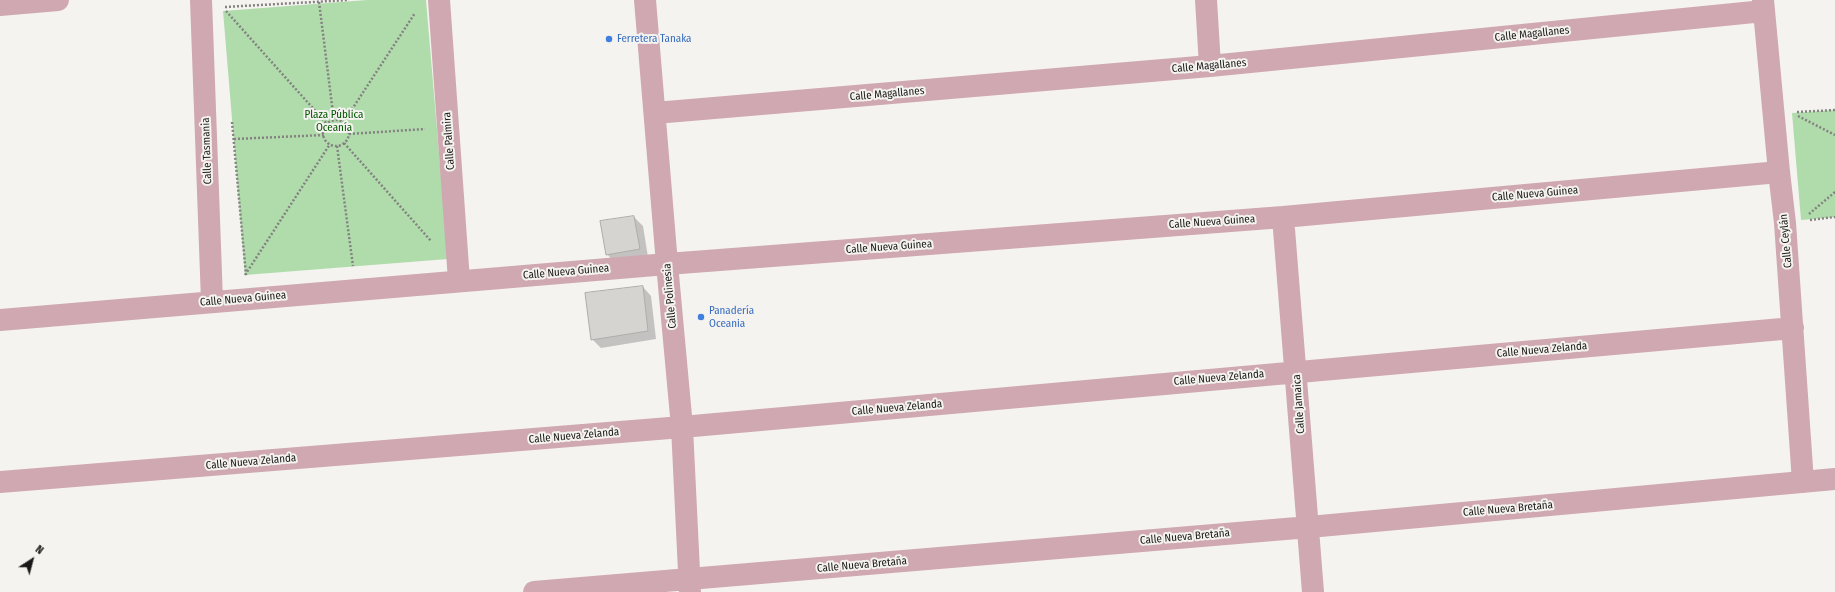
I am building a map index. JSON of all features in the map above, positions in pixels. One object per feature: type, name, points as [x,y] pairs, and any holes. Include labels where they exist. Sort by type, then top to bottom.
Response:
[{"type":"street","points":[[0,5],[58,0]]},
{"type":"street","name":"Calle Tasmania","points":[[202,0],[212,302]]},
{"type":"street","name":"Calle Polinesia","points":[[645,0],[682,427],[690,586]]},
{"type":"street","points":[[1206,0],[1210,66]]},
{"type":"street","name":"Calle Palmira","points":[[429,3],[459,281]]},
{"type":"street","name":"Calle Magallanes","points":[[655,113],[1210,66],[1763,6]]},
{"type":"street","name":"Calle Ceylán","points":[[1763,6],[1785,223],[1803,482]]},
{"type":"street","name":"Calle Nueva Guinea","points":[[0,320],[667,264],[1283,217],[1779,172]]},
{"type":"street","name":"Calle Jamaica","points":[[1283,217],[1313,592]]},
{"type":"street","name":"Calle Nueva Zelanda","points":[[0,482],[682,427],[1296,371],[1793,328]]},
{"type":"street","name":"Calle Nueva Bretaña","points":[[534,592],[690,586],[1835,479]]},
{"type":"path","points":[[223,7],[348,0]]},
{"type":"path","points":[[319,2],[334,121]]},
{"type":"path","points":[[343,123],[429,3]]},
{"type":"path","points":[[223,7],[223,15]]},
{"type":"path","points":[[223,7],[327,124]]},
{"type":"path","points":[[1835,110],[1792,113],[1835,135]]},
{"type":"path","points":[[232,116],[245,275]]},
{"type":"path","points":[[334,121],[343,123],[348,129],[349,134],[344,143],[338,146],[330,144],[324,138],[323,131],[327,124],[334,121]]},
{"type":"path","points":[[349,134],[430,129]]},
{"type":"path","points":[[234,139],[324,135]]},
{"type":"path","points":[[344,143],[432,242]]},
{"type":"path","points":[[245,275],[330,144]]},
{"type":"path","points":[[338,146],[353,267]]},
{"type":"path","points":[[1785,223],[1801,220],[1835,192]]},
{"type":"path","points":[[346,267],[361,266]]},
{"type":"path","points":[[245,275],[253,275]]},
{"type":"green space","name":"Plaza Pública Oceanía","points":[[367,0],[426,0],[448,259],[245,275],[223,11]]},
{"type":"green space","points":[[1835,110],[1835,217],[1801,220],[1792,113]]},
{"type":"building","points":[[634,216],[640,249],[606,255],[600,221]]},
{"type":"building","points":[[643,286],[648,331],[591,340],[585,293]]},
{"type":"place","name":"Ferretera Tanaka","points":[[609,39]]},
{"type":"place","name":"Panadería Oceania","points":[[701,317]]}]
